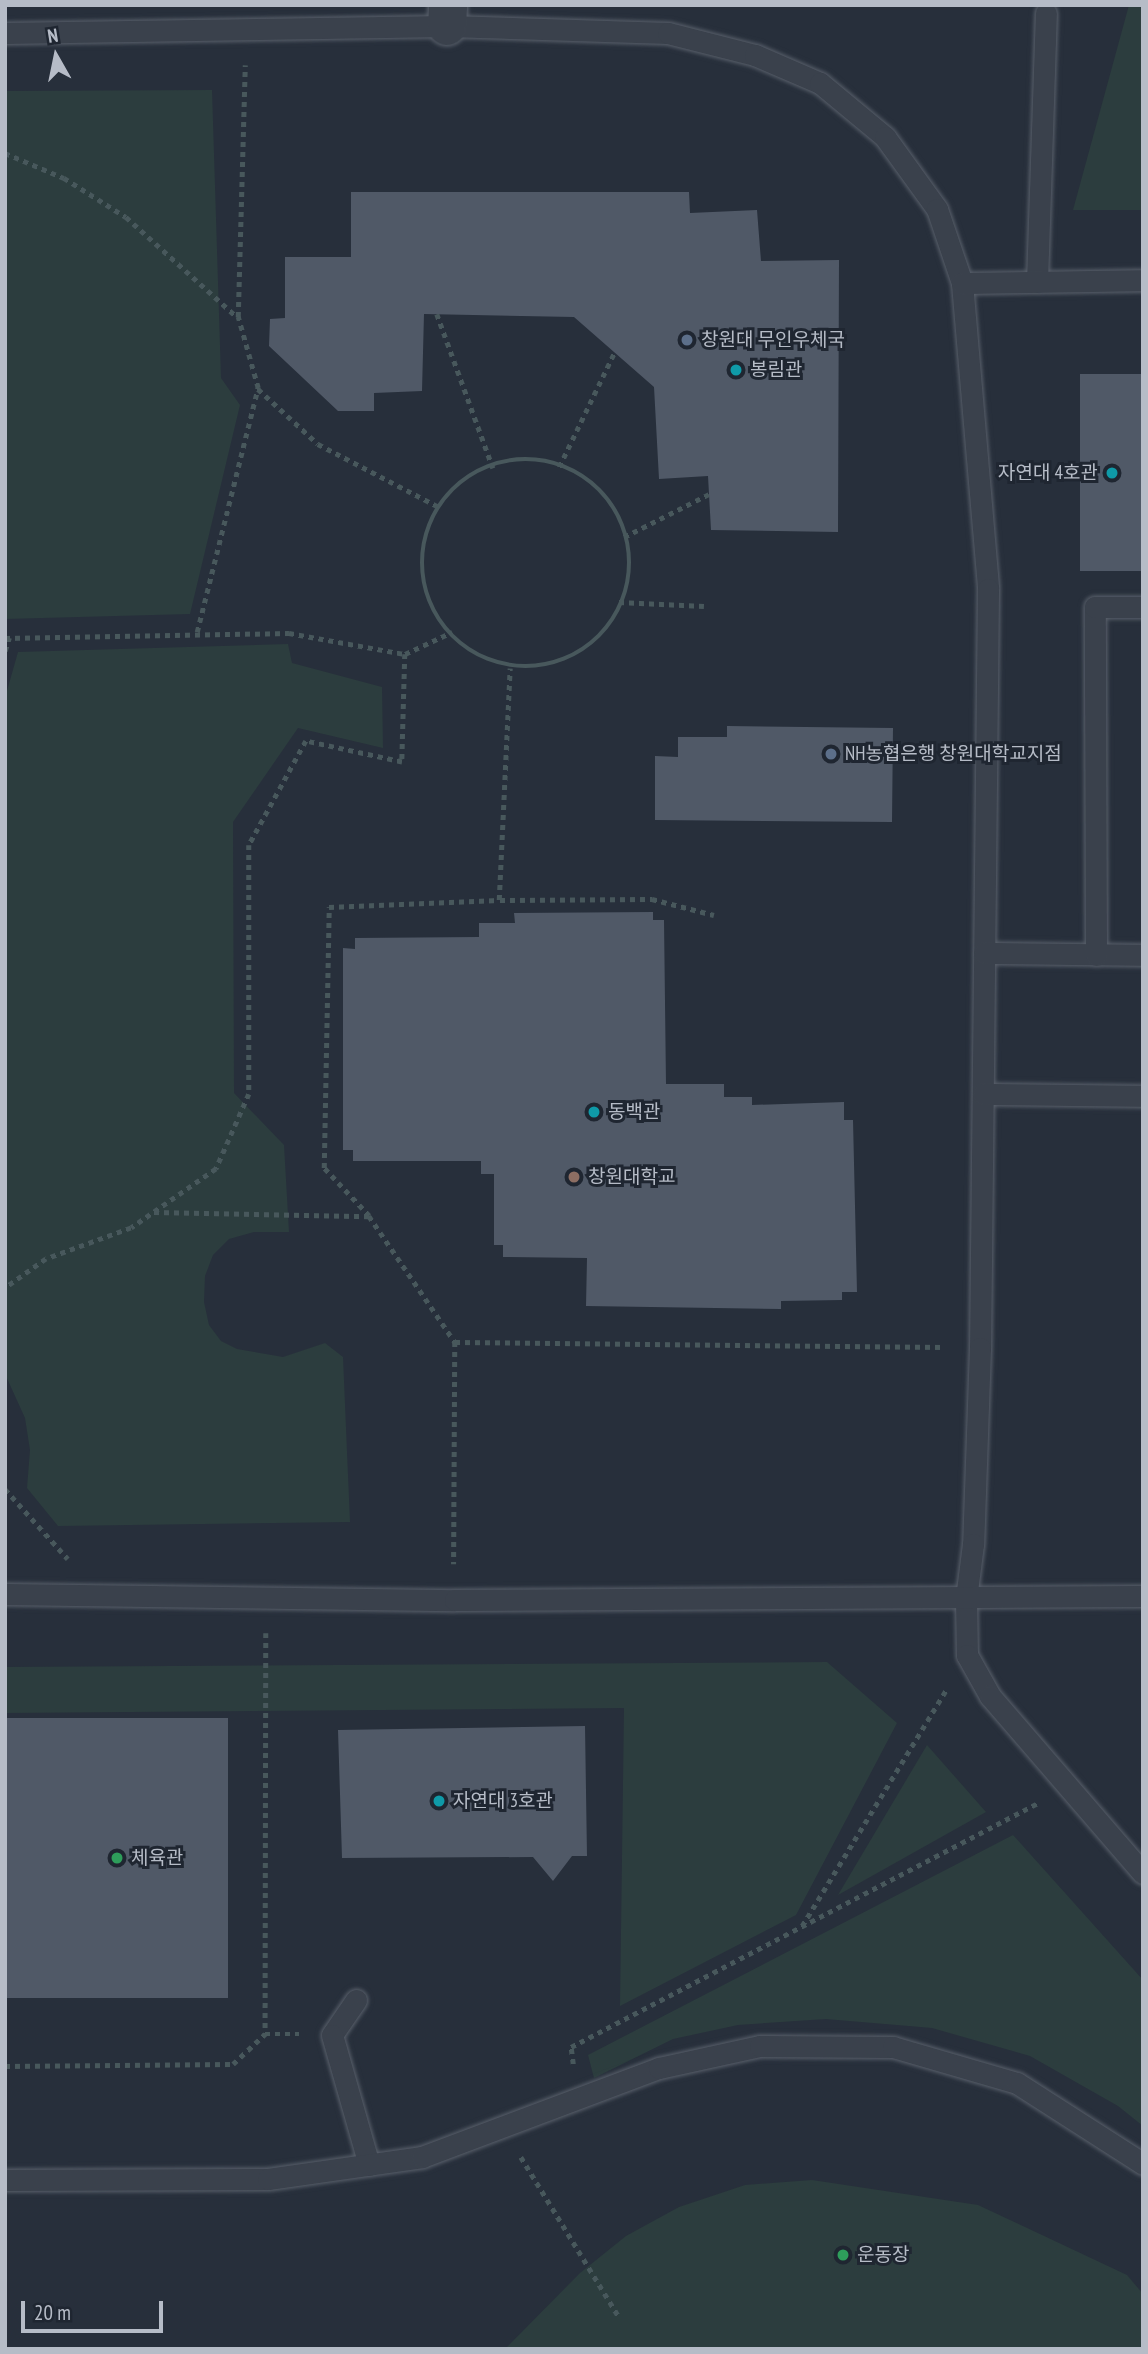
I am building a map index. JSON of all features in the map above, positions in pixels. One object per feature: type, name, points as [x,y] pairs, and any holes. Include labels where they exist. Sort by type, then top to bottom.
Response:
[{"type":"lane","points":[[1037,282],[1046,13]]},
{"type":"lane","points":[[5,33],[246,29],[448,16],[668,33],[755,55],[820,83],[885,137],[937,209],[962,283],[988,589],[980,1348],[973,1544],[966,1599],[968,1655],[990,1696],[1067,1788],[1143,1872]]},
{"type":"lane","points":[[962,283],[1143,280]]},
{"type":"lane","points":[[1096,955],[1095,607],[1143,607]]},
{"type":"lane","points":[[984,953],[1143,955]]},
{"type":"lane","points":[[983,1094],[1143,1096]]},
{"type":"lane","points":[[5,1594],[267,1598],[966,1599],[1143,1596]]},
{"type":"lane","points":[[356,2000],[332,2035],[369,2165]]},
{"type":"lane","points":[[5,2180],[268,2179],[422,2157],[659,2068],[760,2046],[892,2047],[1017,2083],[1143,2164]]},
{"type":"path","points":[[197,632],[258,388],[238,317],[246,29]]},
{"type":"path","points":[[5,153],[64,177],[126,217],[238,317]]},
{"type":"path","points":[[437,314],[493,468]]},
{"type":"path","points":[[559,467],[614,353]]},
{"type":"path","points":[[258,388],[318,444],[441,508]]},
{"type":"path","points":[[526,456],[559,467],[591,478],[615,504],[633,570],[606,634],[578,656],[510,668],[476,657],[428,606],[419,572],[422,537],[460,479],[526,456]]},
{"type":"path","points":[[624,537],[709,494]]},
{"type":"path","points":[[619,602],[704,606]]},
{"type":"path","points":[[5,651],[7,638],[197,632],[289,633],[405,654],[452,632]]},
{"type":"path","points":[[5,1288],[47,1259],[131,1228],[216,1169],[249,1094],[248,845],[306,741],[402,762],[405,654]]},
{"type":"path","points":[[499,900],[510,668]]},
{"type":"path","points":[[454,1564],[455,1342],[369,1216],[324,1168],[329,907],[499,900],[652,899],[714,915]]},
{"type":"path","points":[[153,1212],[369,1216]]},
{"type":"path","points":[[455,1342],[980,1348]]},
{"type":"path","points":[[5,1489],[100,1595]]},
{"type":"path","points":[[265,2034],[267,1598]]},
{"type":"path","points":[[802,1926],[968,1655]]},
{"type":"path","points":[[576,2098],[571,2047],[1067,1788]]},
{"type":"path","points":[[5,2066],[233,2064],[265,2034],[332,2035]]},
{"type":"path","points":[[502,2127],[619,2317]]},
{"type":"shaded area","points":[[1129,5],[1143,5],[1143,210],[1073,210]]},
{"type":"shaded area","points":[[212,90],[221,378],[240,405],[190,614],[5,619],[5,91]]},
{"type":"shaded area","points":[[288,644],[292,663],[382,687],[383,748],[298,728],[233,822],[234,1093],[284,1145],[289,1232],[254,1232],[229,1239],[213,1255],[205,1276],[204,1302],[209,1325],[221,1341],[237,1349],[283,1357],[325,1343],[343,1357],[350,1522],[58,1526],[27,1488],[30,1450],[25,1418],[5,1374],[5,698],[18,652]]},
{"type":"shaded area","points":[[827,1662],[897,1723],[796,1915],[620,2006],[624,1708],[5,1713],[5,1667]]},
{"type":"shaded area","points":[[927,1745],[986,1812],[838,1895]]},
{"type":"shaded area","points":[[1013,1835],[1143,1980],[1143,2126],[1118,2106],[1030,2056],[932,2028],[826,2019],[738,2025],[673,2039],[594,2078],[588,2055]]},
{"type":"shaded area","name":"운동장","points":[[812,2180],[978,2205],[1127,2275],[1143,2294],[1143,2349],[505,2349],[580,2273],[626,2236],[679,2207],[745,2185]]},
{"type":"building","name":"봉림관","points":[[351,192],[689,192],[690,213],[757,210],[761,261],[839,260],[838,532],[711,530],[708,476],[659,479],[654,387],[574,317],[424,314],[422,391],[374,393],[374,411],[338,411],[269,346],[270,319],[285,318],[285,257],[351,257]]},
{"type":"building","name":"자연대 4호관","points":[[1080,374],[1143,374],[1143,571],[1080,571]]},
{"type":"building","points":[[727,726],[893,728],[892,822],[655,820],[655,756],[678,757],[678,737],[727,737]]},
{"type":"building","name":"동백관","points":[[653,912],[653,920],[664,920],[666,1084],[724,1084],[724,1097],[752,1097],[752,1105],[844,1102],[844,1120],[853,1120],[857,1292],[842,1292],[842,1300],[781,1301],[781,1309],[586,1306],[587,1258],[503,1257],[503,1245],[494,1245],[494,1174],[481,1174],[481,1161],[353,1161],[353,1150],[343,1150],[343,948],[355,949],[355,938],[479,937],[479,923],[515,923],[514,913]]},
{"type":"building","name":"체육관","points":[[5,1718],[228,1718],[228,1998],[5,1998]]},
{"type":"building","name":"자연대 3호관","points":[[585,1726],[587,1856],[572,1856],[553,1881],[533,1857],[342,1858],[338,1730]]},
{"type":"place","name":"창원대 무인우체국","points":[[687,340]]},
{"type":"place","name":"봉림관","points":[[736,370]]},
{"type":"place","name":"자연대 4호관","points":[[1112,473]]},
{"type":"place","name":"NH농협은행 창원대학교지점","points":[[831,754]]},
{"type":"place","name":"동백관","points":[[594,1112]]},
{"type":"place","name":"창원대학교","points":[[574,1177]]},
{"type":"place","name":"자연대 3호관","points":[[439,1801]]},
{"type":"place","name":"체육관","points":[[117,1858]]},
{"type":"place","name":"운동장","points":[[843,2255]]}]
